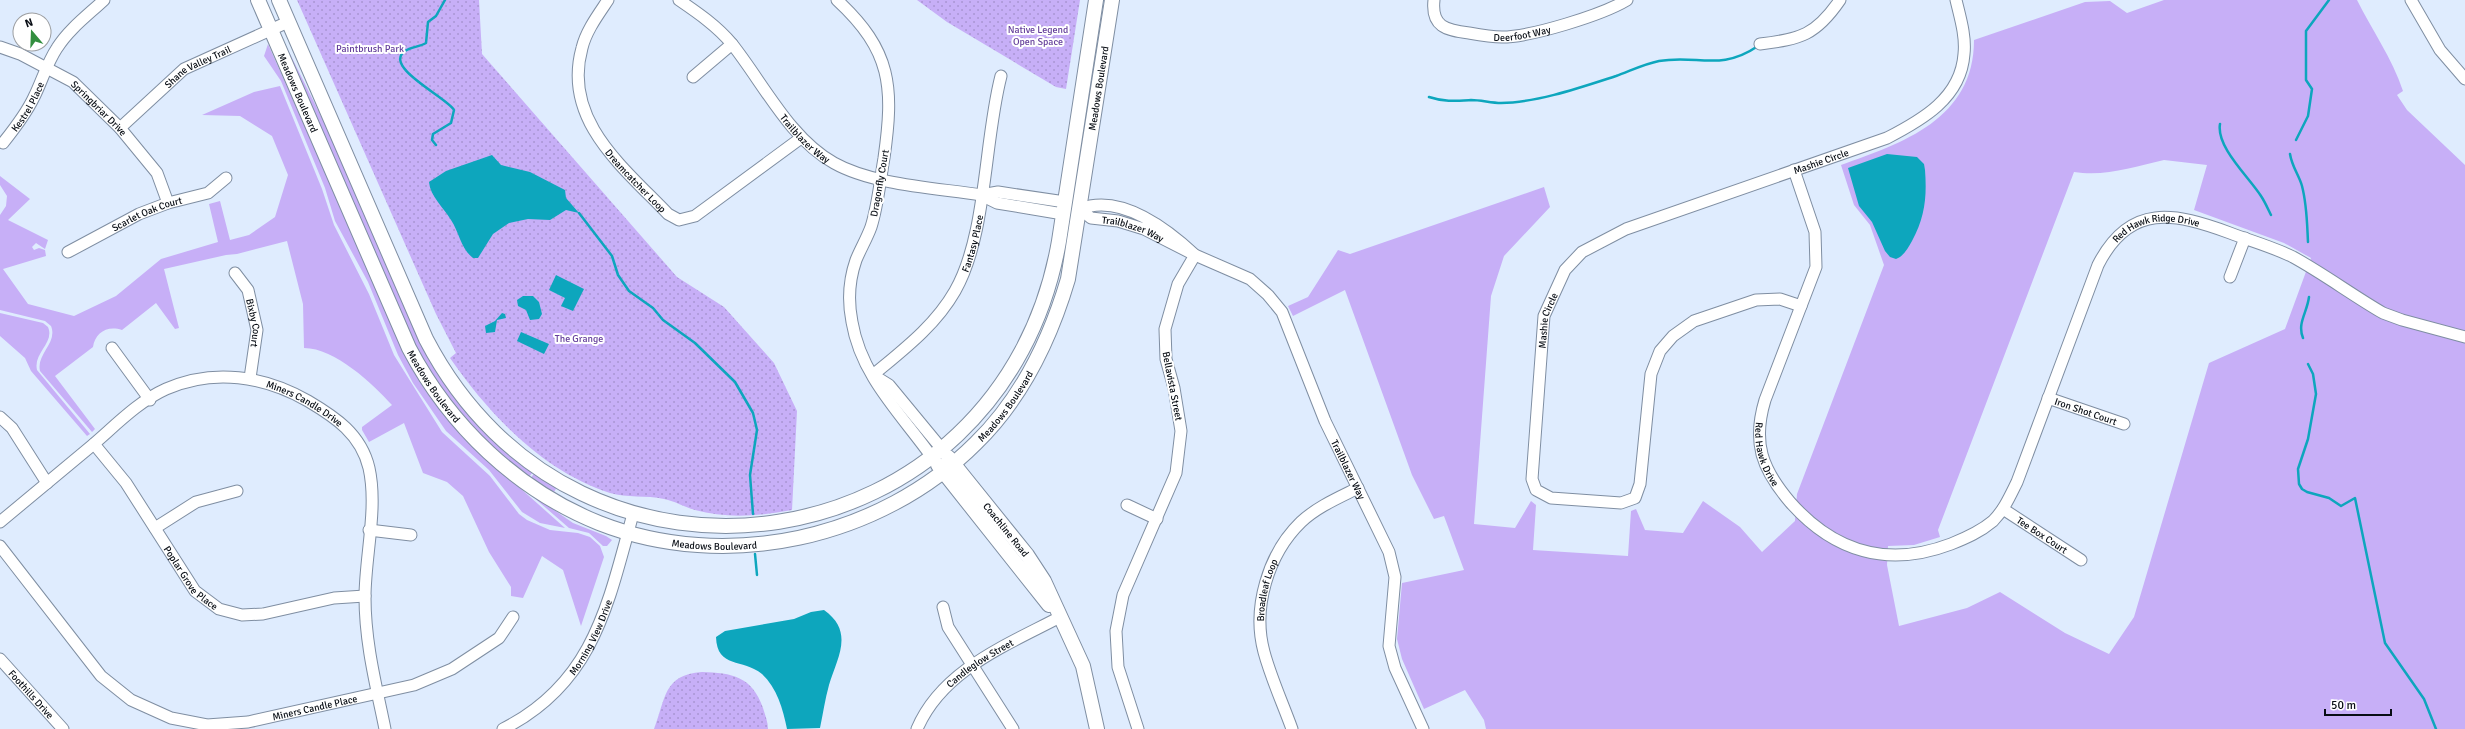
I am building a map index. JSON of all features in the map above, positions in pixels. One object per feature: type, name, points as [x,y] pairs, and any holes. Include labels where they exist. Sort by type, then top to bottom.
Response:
[{"type":"main road","name":"Meadows Boulevard","points":[[258,0],[402,333],[432,386],[460,424],[510,471],[575,512],[600,523],[628,532],[715,545],[788,540],[836,528],[881,511],[921,488],[975,444],[1004,411],[1019,391],[1043,348],[1060,306],[1068,279],[1112,0]]},
{"type":"main road","name":"Meadows Boulevard","points":[[279,0],[420,325],[447,375],[475,412],[522,457],[570,488],[607,506],[633,514],[716,526],[785,522],[831,510],[874,493],[910,472],[936,452],[979,413],[1020,355],[1039,317],[1047,295],[1056,260],[1096,0]]},
{"type":"main road","points":[[1078,123],[1080,140],[1072,200],[1080,209]]},
{"type":"main road","name":"Coachline Road","points":[[936,452],[1036,567],[1083,666],[1097,729]]},
{"type":"street","name":"Kestrel Place","points":[[3,142],[18,124],[34,98],[46,67],[69,32],[104,0]]},
{"type":"street","name":"Dreamcatcher Loop","points":[[608,0],[592,24],[582,47],[578,79],[583,110],[601,144],[668,214],[679,220],[695,216],[801,138]]},
{"type":"street","name":"Trailblazer Way","points":[[678,0],[711,23],[732,44],[801,138],[834,163],[862,175],[881,179],[981,195],[998,192],[1064,208]]},
{"type":"street","name":"Dragonfly Court","points":[[836,0],[852,14],[870,37],[877,49],[886,73],[890,103],[890,116],[875,213],[856,261],[850,292],[855,337],[873,375]]},
{"type":"street","name":"Deerfoot Way","points":[[1434,0],[1433,10],[1436,22],[1449,31],[1502,37],[1521,35],[1592,16],[1627,0]]},
{"type":"street","points":[[1760,44],[1788,40],[1805,35],[1827,19],[1840,0]]},
{"type":"street","name":"Mashie Circle","points":[[1801,306],[1780,299],[1756,300],[1694,321],[1673,336],[1660,351],[1651,374],[1640,484],[1635,498],[1621,503],[1551,498],[1536,490],[1532,479],[1544,316],[1564,270],[1582,252],[1626,229],[1887,138],[1913,125],[1946,98],[1955,83],[1964,54],[1963,34],[1956,0]]},
{"type":"street","points":[[2411,0],[2440,50],[2465,79]]},
{"type":"street","name":"Shane Valley Trail","points":[[120,128],[184,69],[288,22]]},
{"type":"street","points":[[693,77],[732,44]]},
{"type":"street","name":"Springbriar Drive","points":[[0,47],[46,67],[73,82],[120,128],[157,173],[168,203]]},
{"type":"street","name":"Fantasy Place","points":[[873,375],[928,327],[955,292],[968,260],[981,195],[995,100],[1001,76]]},
{"type":"street","name":"Red Hawk Drive","points":[[1794,170],[1812,222],[1816,243],[1816,267],[1759,418],[1759,446],[1773,481],[1801,514],[1823,534],[1851,548],[1884,556],[1900,556],[1929,552],[1970,537],[1994,520],[2003,508]]},
{"type":"street","name":"Scarlet Oak Court","points":[[68,252],[139,214],[168,203],[208,193],[226,178]]},
{"type":"street","name":"Trailblazer Way","points":[[1080,209],[1091,218],[1131,224],[1144,229],[1195,256],[1250,279],[1268,295],[1282,312],[1316,402],[1389,552],[1395,577],[1388,634],[1389,646],[1395,668],[1423,729]]},
{"type":"street","name":"Red Hawk Ridge Drive","points":[[2003,508],[2017,482],[2098,264],[2111,244],[2121,233],[2143,221],[2177,217],[2197,221],[2245,238],[2293,257],[2383,312],[2402,320],[2465,337]]},
{"type":"street","points":[[2230,278],[2245,238]]},
{"type":"street","name":"Bellavista Street","points":[[1138,729],[1118,667],[1116,631],[1123,594],[1176,473],[1180,446],[1178,411],[1166,359],[1165,329],[1178,284],[1195,256]]},
{"type":"street","name":"Bixby Court","points":[[235,272],[248,290],[257,330],[250,378]]},
{"type":"street","points":[[112,348],[150,400]]},
{"type":"street","points":[[873,375],[889,384],[936,452]]},
{"type":"street","name":"Miners Candle Drive","points":[[0,522],[134,410],[165,390],[199,378],[250,378],[290,390],[337,418],[358,441],[369,467],[371,495],[364,596],[366,635],[385,729]]},
{"type":"street","name":"Iron Shot Court","points":[[2048,398],[2124,424]]},
{"type":"street","points":[[0,417],[12,428],[47,483]]},
{"type":"street","name":"Poplar Grove Place","points":[[94,444],[126,482],[195,591],[219,609],[242,615],[262,614],[334,598],[364,596]]},
{"type":"street","name":"Broadleaf Loop","points":[[1292,729],[1264,651],[1260,621],[1264,589],[1278,552],[1301,522],[1327,503],[1358,488]]},
{"type":"street","points":[[155,528],[196,502],[237,491]]},
{"type":"street","points":[[1127,505],[1157,519]]},
{"type":"street","name":"Tee Box Court","points":[[2003,508],[2081,560]]},
{"type":"street","name":"Morning View Drive","points":[[503,729],[541,704],[556,690],[580,662],[598,630],[605,612],[633,514]]},
{"type":"street","points":[[369,530],[411,535]]},
{"type":"street","name":"Miners Candle Place","points":[[0,546],[101,676],[131,700],[171,718],[207,725],[248,722],[414,685],[452,669],[499,638],[513,617]]},
{"type":"street","points":[[943,607],[948,627],[1013,729]]},
{"type":"street","name":"Candleglow Street","points":[[917,729],[924,712],[959,674],[973,664],[1060,617]]},
{"type":"street","name":"Foothills Drive","points":[[0,658],[63,729]]},
{"type":"green space","name":"The Grange","points":[[297,0],[479,0],[482,54],[677,277],[724,307],[774,363],[797,411],[792,510],[744,516],[719,515],[695,510],[664,499],[610,493],[585,483],[562,470],[540,455],[500,420],[465,379],[450,358],[456,353],[436,314]]},
{"type":"green space","name":"Native Legend Open Space","points":[[917,0],[1080,0],[1066,89],[1056,87],[947,22]]},
{"type":"green space","points":[[2164,0],[2357,0],[2388,56],[2398,79],[2403,91],[2397,95],[2407,110],[2465,165],[2465,729],[1486,729],[1484,720],[1465,690],[1424,709],[1402,659],[1397,639],[1402,583],[1464,570],[1444,516],[1434,519],[1412,475],[1345,290],[1293,316],[1288,306],[1308,297],[1338,250],[1350,254],[1544,187],[1550,207],[1504,256],[1491,296],[1474,524],[1515,528],[1531,501],[1536,505],[1533,550],[1628,556],[1631,511],[1636,509],[1645,530],[1683,533],[1703,501],[1740,527],[1762,552],[1795,521],[1797,494],[1884,265],[1870,225],[1854,205],[1841,165],[1865,157],[1910,137],[1931,124],[1948,108],[1962,90],[1971,67],[1974,40],[2085,2],[2110,1],[2127,13]],"holes":[[[2164,160],[2207,165],[2194,210],[2284,243],[2311,258],[2285,329],[2209,363],[2134,617],[2109,654],[2065,633],[2000,592],[1967,608],[1899,626],[1887,565],[1888,546],[1914,545],[1940,537],[1938,530],[2074,172],[2108,172]]]},
{"type":"green space","points":[[283,40],[329,132],[430,359],[451,392],[475,422],[517,461],[533,472],[528,478],[463,421],[418,354]]},
{"type":"green space","points":[[268,44],[410,363],[441,410],[466,440],[565,528],[540,523],[522,512],[489,470],[446,431],[413,383],[398,355],[368,282],[335,221],[325,188],[281,81],[264,56]]},
{"type":"green space","points":[[280,86],[322,189],[334,225],[369,294],[394,355],[442,432],[490,476],[519,514],[527,520],[550,530],[578,533],[590,537],[600,546],[604,557],[581,626],[563,570],[542,556],[523,598],[511,596],[511,587],[489,552],[463,496],[447,482],[423,473],[404,423],[369,442],[362,430],[362,427],[392,405],[375,387],[340,360],[316,350],[304,348],[303,304],[287,241],[237,254],[226,255],[164,269],[179,328],[175,329],[156,303],[122,330],[107,329],[103,331],[96,338],[93,347],[55,376],[95,429],[92,432],[40,371],[41,359],[52,338],[51,326],[45,321],[0,310],[0,215],[6,206],[7,196],[0,185],[0,176],[30,199],[8,220],[48,240],[45,249],[36,243],[32,247],[34,250],[39,248],[45,250],[46,256],[3,269],[28,304],[74,316],[116,296],[161,259],[218,242],[209,204],[220,201],[230,240],[249,235],[275,217],[288,175],[272,136],[240,116],[202,115],[254,92]]},
{"type":"green space","points":[[0,313],[43,323],[48,327],[49,338],[38,358],[37,370],[90,434],[87,436],[31,371],[25,358],[0,336]]},
{"type":"green space","points":[[534,473],[557,487],[554,492],[530,480]]},
{"type":"green space","points":[[524,489],[573,523],[606,536],[612,540],[607,546],[603,546],[589,533],[569,528]]},
{"type":"green space","points":[[702,672],[732,675],[747,683],[758,697],[768,724],[768,729],[654,729],[664,698],[673,683],[689,674]]},
{"type":"water","points":[[1887,154],[1917,157],[1924,164],[1925,170],[1926,189],[1920,224],[1904,254],[1896,259],[1890,257],[1885,251],[1872,222],[1859,206],[1848,168]]},
{"type":"water","points":[[492,155],[501,165],[530,172],[565,190],[566,198],[579,213],[566,210],[550,220],[528,219],[509,223],[493,234],[478,258],[473,258],[466,250],[454,225],[432,192],[429,182],[446,171]]},
{"type":"water","points":[[556,275],[584,289],[573,311],[561,306],[565,298],[549,290]]},
{"type":"water","points":[[523,296],[533,296],[539,302],[542,314],[539,319],[530,320],[526,310],[518,306],[517,300]]},
{"type":"water","points":[[502,313],[505,314],[506,318],[497,320],[495,332],[486,333],[485,326],[495,321]]},
{"type":"water","points":[[521,332],[549,344],[544,354],[517,341]]},
{"type":"water","points":[[824,610],[833,618],[839,627],[841,646],[829,685],[820,728],[787,729],[779,699],[772,686],[762,674],[755,669],[726,659],[717,647],[716,637],[725,631],[794,619],[811,612]]},
{"type":"waterway","points":[[436,145],[432,140],[433,134],[451,123],[454,110],[409,74],[402,65],[400,58],[405,51],[426,43],[428,22],[436,16],[445,0]]},
{"type":"waterway","points":[[2296,140],[2308,116],[2312,89],[2306,80],[2306,31],[2329,0]]},
{"type":"waterway","points":[[1429,97],[1434,99],[1455,101],[1475,100],[1494,103],[1529,100],[1574,89],[1616,76],[1653,62],[1673,59],[1708,61],[1720,60],[1744,54],[1758,46]]},
{"type":"waterway","points":[[2220,124],[2220,133],[2228,152],[2234,162],[2256,188],[2271,215]]},
{"type":"waterway","points":[[2290,154],[2304,193],[2308,242]]},
{"type":"waterway","points":[[579,213],[612,256],[618,275],[629,291],[653,308],[663,320],[695,343],[735,382],[753,413],[757,430],[750,475],[753,514]]},
{"type":"waterway","points":[[2303,338],[2301,328],[2309,297]]},
{"type":"waterway","points":[[2308,364],[2313,374],[2316,394],[2308,439],[2298,469],[2299,484],[2302,489],[2307,492],[2329,498],[2341,506],[2355,498],[2385,643],[2424,699],[2436,729]]},
{"type":"waterway","points":[[755,554],[757,575]]},
{"type":"park label","name":"Paintbrush Park","points":[[370,48]]}]
